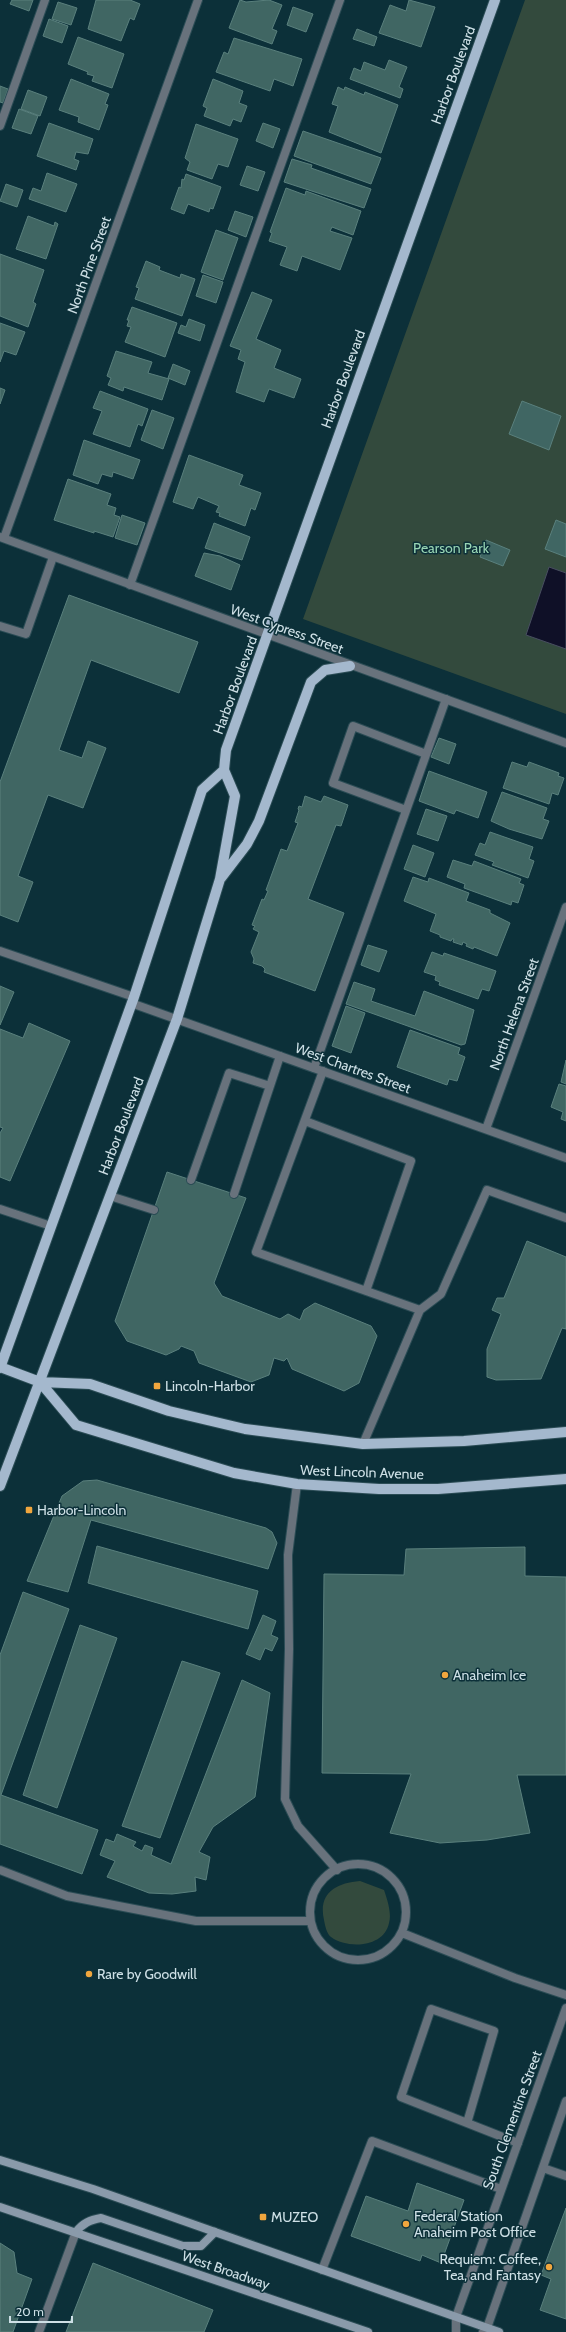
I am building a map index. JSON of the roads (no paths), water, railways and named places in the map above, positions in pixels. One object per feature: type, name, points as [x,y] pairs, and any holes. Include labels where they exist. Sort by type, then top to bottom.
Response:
[{"type":"main road","name":"Harbor Boulevard","points":[[0,1486],[177,1019],[220,879],[235,796],[224,770],[226,750],[495,0]]},
{"type":"main road","points":[[220,879],[248,844],[259,821],[311,682],[325,670],[350,666]]},
{"type":"main road","points":[[0,1368],[133,1000],[202,790],[224,770]]},
{"type":"main road","name":"West Lincoln Avenue","points":[[0,1368],[40,1382],[90,1384],[169,1411],[245,1429],[363,1444],[464,1441],[566,1432]]},
{"type":"main road","name":"West Lincoln Avenue","points":[[40,1382],[76,1425],[234,1474],[297,1484],[379,1490],[438,1489],[566,1479]]},
{"type":"main road","points":[[0,2160],[93,2189],[456,2317],[485,2330],[499,2332]]},
{"type":"main road","name":"West Broadway","points":[[0,2207],[368,2332]]},
{"type":"main road","name":"West Broadway","points":[[76,2232],[88,2221],[101,2218],[183,2246],[201,2246],[215,2232]]},
{"type":"street","points":[[0,126],[44,0]]},
{"type":"street","name":"North Pine Street","points":[[2,538],[198,0]]},
{"type":"street","points":[[130,585],[340,0]]},
{"type":"street","name":"West Cypress Street","points":[[2,538],[350,666],[566,743]]},
{"type":"street","points":[[0,626],[26,634],[54,557]]},
{"type":"street","points":[[314,1068],[446,699]]},
{"type":"street","points":[[406,810],[333,783],[353,726],[426,754]]},
{"type":"street","name":"North Helena Street","points":[[486,1129],[566,907]]},
{"type":"street","name":"West Chartres Street","points":[[0,951],[133,1000],[177,1019],[566,1158]]},
{"type":"street","points":[[234,1194],[280,1056]]},
{"type":"street","points":[[323,1072],[256,1252],[420,1310]]},
{"type":"street","points":[[191,1180],[229,1073],[270,1086]]},
{"type":"street","points":[[305,1121],[411,1161],[366,1291]]},
{"type":"street","points":[[363,1444],[420,1310],[441,1294],[487,1190],[566,1218]]},
{"type":"street","points":[[110,1196],[154,1210]]},
{"type":"street","points":[[0,1209],[51,1226]]},
{"type":"street","points":[[297,1484],[288,1555],[289,1656],[285,1799],[298,1826],[337,1870]]},
{"type":"street","points":[[364,1864],[378,1868],[392,1878],[398,1885],[405,1901],[406,1917],[402,1933],[389,1950],[374,1958],[358,1961],[342,1958],[328,1950],[317,1938],[310,1921],[312,1898],[318,1885],[330,1873],[337,1870],[347,1865],[364,1864]]},
{"type":"street","points":[[0,1870],[67,1896],[196,1921],[310,1921]]},
{"type":"street","points":[[402,1933],[515,1978],[566,1995]]},
{"type":"street","name":"South Clementine Street","points":[[456,2332],[456,2317],[566,2008]]},
{"type":"street","points":[[467,2123],[494,2031],[431,2009],[401,2097],[467,2123],[518,2143]]},
{"type":"street","points":[[485,2330],[566,2101]]},
{"type":"street","points":[[322,2270],[372,2141],[501,2189]]},
{"type":"street","points":[[543,2168],[566,2176]]},
{"type":"street","points":[[39,2332],[76,2232]]},
{"type":"water","points":[[549,567],[566,573],[566,649],[526,635]]},
{"type":"place","name":"Lincoln-Harbor","points":[[157,1386]]},
{"type":"place","name":"Harbor-Lincoln","points":[[29,1510]]},
{"type":"place","name":"Anaheim Ice","points":[[445,1675]]},
{"type":"place","name":"Rare by Goodwill","points":[[89,1974]]},
{"type":"place","name":"MUZEO","points":[[263,2217]]},
{"type":"place","name":"Federal Station Anaheim Post Office","points":[[406,2224]]},
{"type":"place","name":"Requiem: Coffee, Tea, and Fantasy","points":[[549,2267]]},
{"type":"park label","name":"Pearson Park","points":[[451,548]]}]
